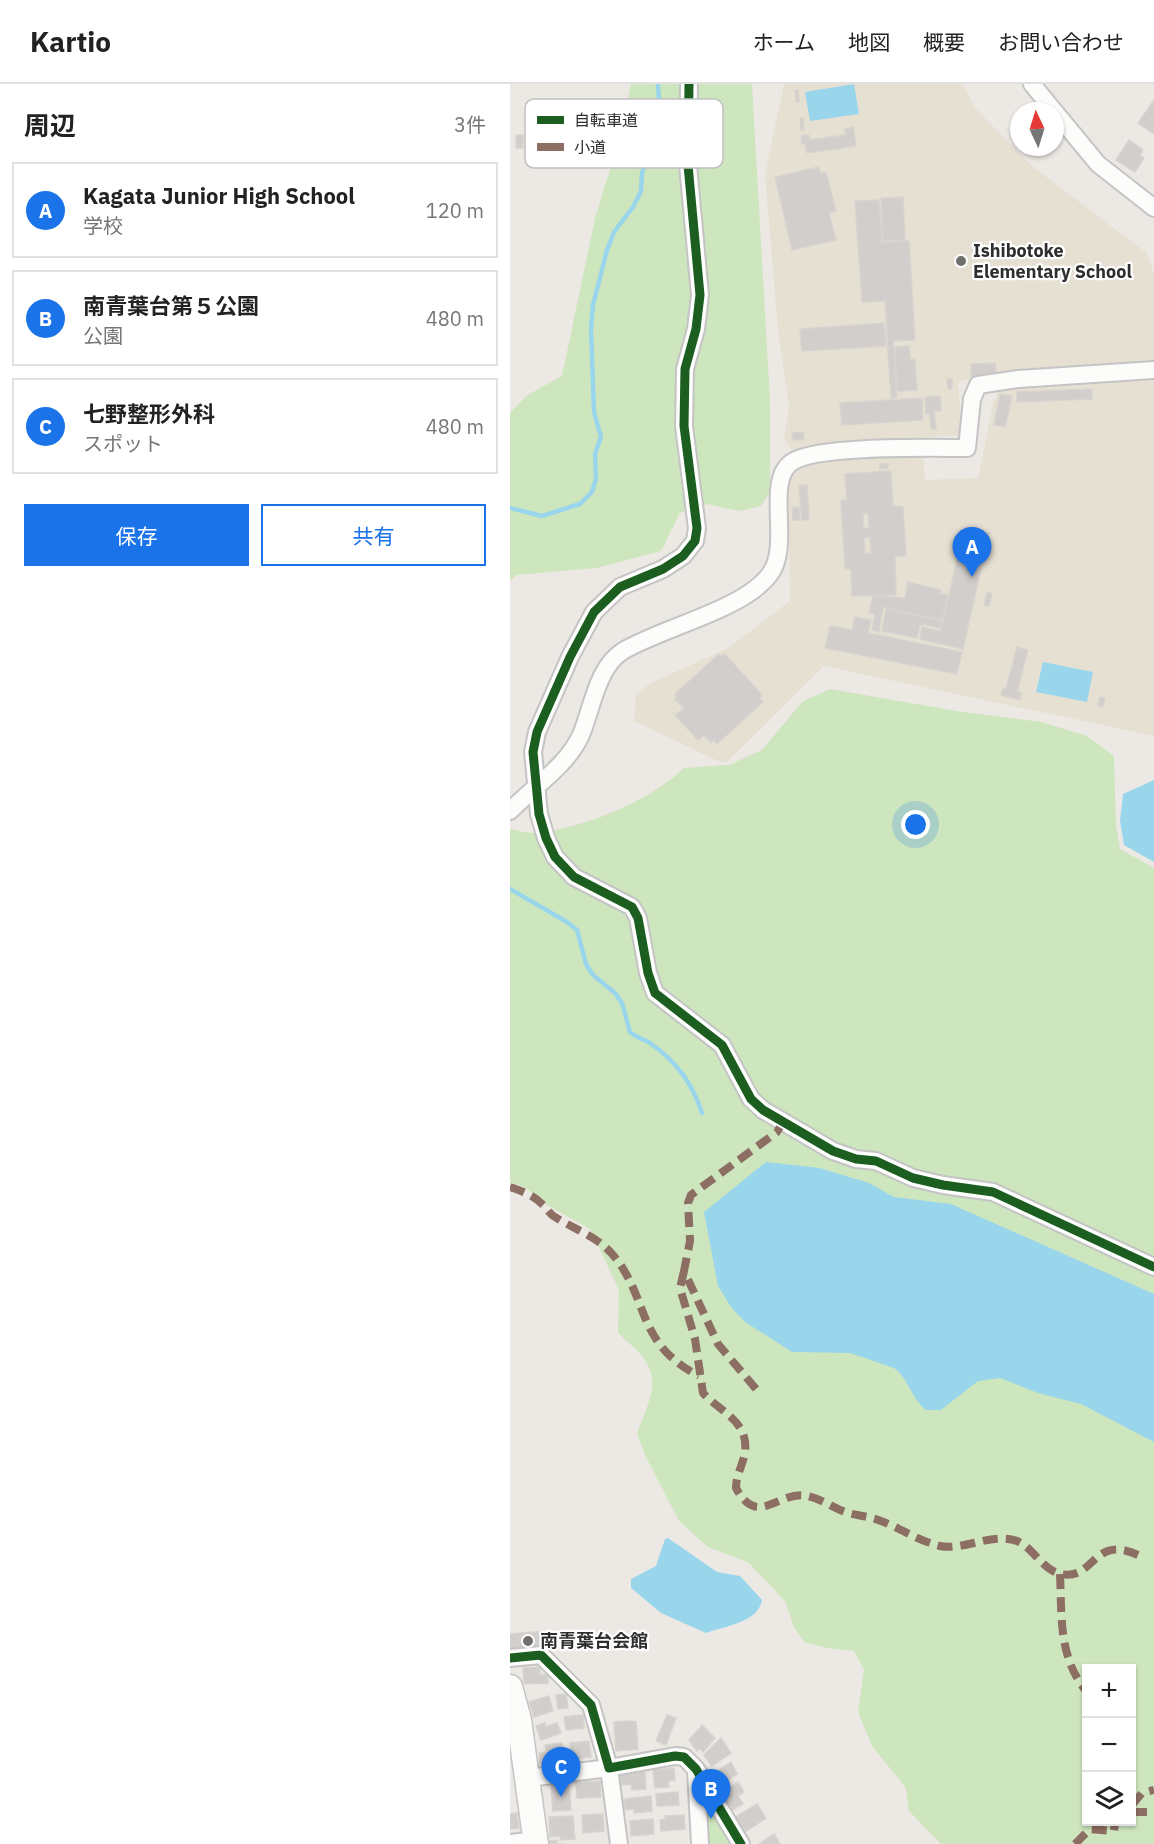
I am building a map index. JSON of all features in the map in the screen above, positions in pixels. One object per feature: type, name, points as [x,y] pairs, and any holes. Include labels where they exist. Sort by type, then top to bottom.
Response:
[{"type":"street","points":[[690,84],[690,99]]},
{"type":"street","points":[[1032,84],[1047,102]]},
{"type":"street","points":[[1064,122],[1098,164],[1154,208]]},
{"type":"street","points":[[688,168],[700,295],[696,329],[685,369],[684,426],[697,528],[694,542],[683,556],[663,569],[620,587],[594,612],[570,657],[533,743],[539,814],[546,838],[559,862],[573,877],[632,907],[638,918],[648,973],[655,993],[722,1045],[751,1099],[764,1110],[834,1151],[856,1159],[876,1161],[923,1180],[993,1192],[1154,1267]]},
{"type":"street","points":[[510,811],[567,758],[580,737],[610,661],[640,643],[755,591],[770,574],[777,562],[780,543],[778,498],[781,478],[789,464],[802,457],[825,453],[898,448],[967,448],[972,399],[978,385],[1018,379],[1154,370]]},
{"type":"street","points":[[510,1658],[541,1655],[591,1705],[609,1768],[619,1844]]},
{"type":"street","points":[[510,1687],[519,1720],[536,1842],[510,1843]]},
{"type":"street","points":[[528,1778],[609,1768],[675,1756],[684,1757],[696,1769],[741,1844]]},
{"type":"street","points":[[696,1769],[700,1844]]},
{"type":"shaded area","name":"Ishibotoke Elementary School","points":[[784,84],[963,84],[975,108],[1010,144],[1010,156],[1022,156],[1033,167],[1147,253],[1154,274],[1154,363],[965,380],[958,383],[962,435],[826,444],[792,451],[784,438],[789,406],[778,331],[765,174]]},
{"type":"shaded area","points":[[1154,377],[1154,736],[824,666],[727,762],[720,762],[634,721],[636,695],[651,683],[728,648],[790,601],[788,477],[792,468],[817,461],[923,454],[925,480],[978,478],[993,404],[1001,386]]},
{"type":"green space","points":[[631,84],[752,84],[770,401],[770,492],[761,506],[739,511],[707,504],[680,513],[661,551],[596,568],[517,575],[510,580],[510,413],[526,396],[562,376],[595,218],[610,168],[723,168],[723,99],[628,99]]},
{"type":"green space","points":[[830,689],[962,712],[1041,722],[1087,736],[1114,756],[1116,824],[1120,849],[1154,868],[1154,1844],[941,1844],[909,1811],[906,1788],[872,1746],[858,1712],[864,1670],[854,1651],[826,1648],[804,1642],[794,1627],[785,1601],[749,1563],[708,1547],[679,1521],[646,1457],[637,1434],[651,1394],[651,1374],[641,1355],[618,1332],[619,1290],[590,1229],[547,1205],[526,1188],[510,1182],[510,829],[533,833],[593,820],[653,792],[684,768],[729,765],[762,750],[802,702]]},
{"type":"green space","points":[[699,1780],[738,1844],[703,1844]]},
{"type":"water","points":[[854,84],[859,114],[810,121],[805,92]]},
{"type":"water","points":[[1043,662],[1093,672],[1087,702],[1036,692]]},
{"type":"water","points":[[1154,780],[1154,862],[1124,845],[1120,821],[1123,794]]},
{"type":"water","points":[[766,1162],[820,1168],[869,1183],[894,1197],[951,1204],[1154,1294],[1154,1442],[1081,1404],[1038,1393],[1000,1378],[978,1381],[941,1410],[926,1410],[894,1368],[850,1353],[792,1352],[745,1322],[731,1307],[718,1286],[704,1212]]},
{"type":"water","points":[[668,1538],[717,1572],[740,1576],[762,1600],[759,1608],[747,1619],[706,1633],[661,1613],[631,1588],[631,1579],[656,1566],[665,1539]]},
{"type":"building","points":[[795,90],[798,90],[799,102],[796,102]]},
{"type":"building","points":[[1154,100],[1154,134],[1138,123]]},
{"type":"building","points":[[800,118],[803,118],[804,130],[801,130]]},
{"type":"building","points":[[853,127],[856,146],[807,153],[805,144],[802,144],[801,136],[809,135],[809,140],[846,135],[845,129]]},
{"type":"building","points":[[516,135],[523,135],[523,148],[516,148]]},
{"type":"building","points":[[1129,140],[1143,150],[1140,155],[1144,158],[1135,172],[1116,160]]},
{"type":"building","points":[[819,167],[820,173],[826,172],[836,211],[829,213],[836,240],[792,250],[775,177]]},
{"type":"building","points":[[903,197],[905,240],[883,241],[881,198]]},
{"type":"building","points":[[879,200],[882,243],[909,241],[915,340],[893,341],[897,397],[891,398],[885,301],[862,302],[855,201]]},
{"type":"building","points":[[884,323],[886,346],[802,351],[800,329]]},
{"type":"building","points":[[909,346],[910,360],[915,359],[917,390],[897,391],[895,347]]},
{"type":"building","points":[[995,363],[996,374],[971,376],[971,364]]},
{"type":"building","points":[[947,379],[952,379],[952,389],[948,389]]},
{"type":"building","points":[[1092,389],[1092,399],[1017,402],[1017,392]]},
{"type":"building","points":[[1000,394],[1012,396],[1005,427],[994,425]]},
{"type":"building","points":[[940,396],[941,411],[934,411],[936,429],[931,429],[930,414],[926,414],[925,397]]},
{"type":"building","points":[[922,398],[923,420],[842,425],[840,403]]},
{"type":"building","points":[[803,432],[804,439],[793,440],[792,433]]},
{"type":"building","points":[[880,464],[888,464],[888,468],[880,469]]},
{"type":"building","points":[[891,471],[893,506],[903,507],[906,556],[895,557],[896,595],[852,596],[851,569],[845,569],[841,500],[847,500],[845,474]],"holes":[[[868,513],[869,528],[863,528],[863,514]],[[870,537],[871,553],[865,554],[864,538]]]},
{"type":"building","points":[[799,485],[807,485],[809,520],[802,520]]},
{"type":"building","points":[[799,507],[800,520],[793,520],[792,508]]},
{"type":"building","points":[[964,528],[989,533],[963,649],[920,639],[922,627],[941,631]]},
{"type":"building","points":[[908,582],[941,590],[940,594],[948,595],[942,620],[883,607],[879,632],[872,630],[875,614],[869,613],[873,596],[905,598]]},
{"type":"building","points":[[987,592],[992,594],[989,606],[984,605]]},
{"type":"building","points":[[886,609],[942,621],[940,628],[920,624],[917,638],[882,631]]},
{"type":"building","points":[[855,617],[871,620],[868,633],[962,652],[957,674],[825,648],[830,626],[852,630]]},
{"type":"building","points":[[1017,647],[1028,650],[1017,692],[1021,693],[1020,700],[1001,695],[1003,688],[1006,689]]},
{"type":"building","points":[[724,653],[762,695],[759,698],[763,702],[717,744],[714,740],[711,743],[704,735],[698,740],[675,715],[684,708],[675,699],[677,697],[675,694],[719,654],[721,656]]},
{"type":"building","points":[[1100,697],[1105,698],[1103,707],[1098,706]]},
{"type":"building","name":"南青葉台会館","points":[[545,1631],[546,1649],[510,1652],[510,1634]]},
{"type":"building","points":[[540,1667],[540,1675],[548,1674],[548,1683],[524,1684],[523,1668]]},
{"type":"building","points":[[566,1694],[568,1708],[558,1709],[556,1695]]},
{"type":"building","points":[[549,1696],[553,1711],[534,1717],[529,1702]]},
{"type":"building","points":[[583,1715],[584,1728],[566,1730],[564,1717]]},
{"type":"building","points":[[667,1715],[676,1718],[666,1745],[656,1741]]},
{"type":"building","points":[[614,1722],[636,1722],[638,1749],[616,1751]]},
{"type":"building","points":[[545,1723],[546,1727],[557,1723],[561,1733],[541,1740],[536,1726]]},
{"type":"building","points":[[702,1725],[715,1738],[703,1752],[699,1748],[697,1751],[689,1740]]},
{"type":"building","points":[[721,1738],[731,1753],[712,1766],[704,1755]]},
{"type":"building","points":[[589,1741],[591,1757],[572,1759],[570,1743]]},
{"type":"building","points":[[562,1743],[565,1761],[540,1764],[539,1753],[546,1752],[545,1745]]},
{"type":"building","points":[[731,1762],[737,1774],[719,1785],[712,1774]]},
{"type":"building","points":[[674,1768],[675,1780],[668,1781],[669,1787],[655,1788],[653,1770]]},
{"type":"building","points":[[645,1772],[646,1789],[632,1790],[631,1784],[620,1785],[620,1774]]},
{"type":"building","points":[[600,1781],[601,1797],[577,1798],[576,1782]]},
{"type":"building","points":[[738,1782],[744,1792],[738,1796],[743,1804],[732,1810],[721,1793]]},
{"type":"building","points":[[569,1783],[571,1810],[553,1811],[551,1784]]},
{"type":"building","points":[[678,1792],[679,1805],[657,1806],[656,1794]]},
{"type":"building","points":[[651,1796],[652,1811],[634,1813],[634,1809],[625,1810],[624,1799]]},
{"type":"building","points":[[757,1804],[766,1818],[745,1832],[736,1817]]},
{"type":"building","points":[[517,1813],[519,1828],[510,1829],[510,1814]]},
{"type":"building","points":[[603,1814],[604,1831],[583,1833],[582,1815]]},
{"type":"building","points":[[684,1815],[685,1829],[661,1831],[660,1820],[665,1819],[665,1816]]},
{"type":"building","points":[[573,1816],[575,1839],[560,1840],[560,1836],[550,1837],[549,1817]]},
{"type":"building","points":[[653,1819],[654,1834],[631,1836],[630,1821]]},
{"type":"building","points":[[774,1834],[780,1844],[759,1844]]},
{"type":"building","points":[[557,1840],[557,1844],[546,1844],[546,1841]]},
{"type":"waterway","points":[[658,84],[659,99]]},
{"type":"waterway","points":[[510,508],[542,516],[580,504],[592,492],[596,479],[595,454],[601,437],[594,412],[591,328],[593,305],[607,250],[614,232],[633,207],[641,191],[644,168]]},
{"type":"waterway","points":[[510,889],[577,930],[586,964],[593,975],[615,993],[622,1003],[630,1032],[650,1043],[676,1066],[693,1092],[702,1113]]},
{"type":"marked path","points":[[756,1389],[718,1344],[684,1271],[690,1241],[688,1203],[691,1195],[777,1132],[783,1122]]},
{"type":"marked path","points":[[510,1187],[535,1198],[553,1216],[607,1248],[625,1271],[653,1335],[678,1363],[699,1376]]},
{"type":"marked path","points":[[684,1271],[680,1288],[695,1339],[703,1393],[732,1418],[743,1432],[745,1452],[736,1488],[744,1500],[752,1506],[760,1507],[787,1498],[807,1496],[845,1512],[881,1521],[940,1546],[959,1546],[998,1539],[1017,1541],[1048,1568],[1061,1574],[1081,1571],[1102,1554],[1111,1550],[1123,1550],[1138,1555]]},
{"type":"marked path","points":[[1060,1574],[1063,1635],[1070,1664],[1082,1685]]},
{"type":"marked path","points":[[1136,1800],[1142,1793],[1154,1790]]},
{"type":"marked path","points":[[1136,1812],[1154,1812]]},
{"type":"marked path","points":[[1075,1844],[1090,1829],[1114,1831],[1115,1826]]},
{"type":"cycle path","points":[[689,84],[689,99]]},
{"type":"cycle path","points":[[688,168],[700,295],[696,329],[685,369],[684,426],[697,528],[695,541],[683,556],[663,569],[620,587],[594,612],[570,657],[537,732],[533,752],[539,814],[546,838],[555,857],[574,877],[632,907],[638,918],[648,973],[655,993],[722,1045],[751,1099],[763,1110],[833,1151],[856,1159],[876,1161],[913,1178],[993,1192],[1154,1267]]},
{"type":"cycle path","points":[[510,1658],[541,1655],[591,1705],[609,1768],[675,1756],[684,1757],[696,1769],[741,1844]]},
{"type":"place","name":"Ishibotoke Elementary School","points":[[961,261]]},
{"type":"place","name":"Kagata Junior High School","points":[[972,577]]},
{"type":"place","name":"南青葉台会館","points":[[528,1641]]},
{"type":"place","name":"七野整形外科","points":[[561,1797]]},
{"type":"place","name":"南青葉台第５公園","points":[[711,1819]]}]
